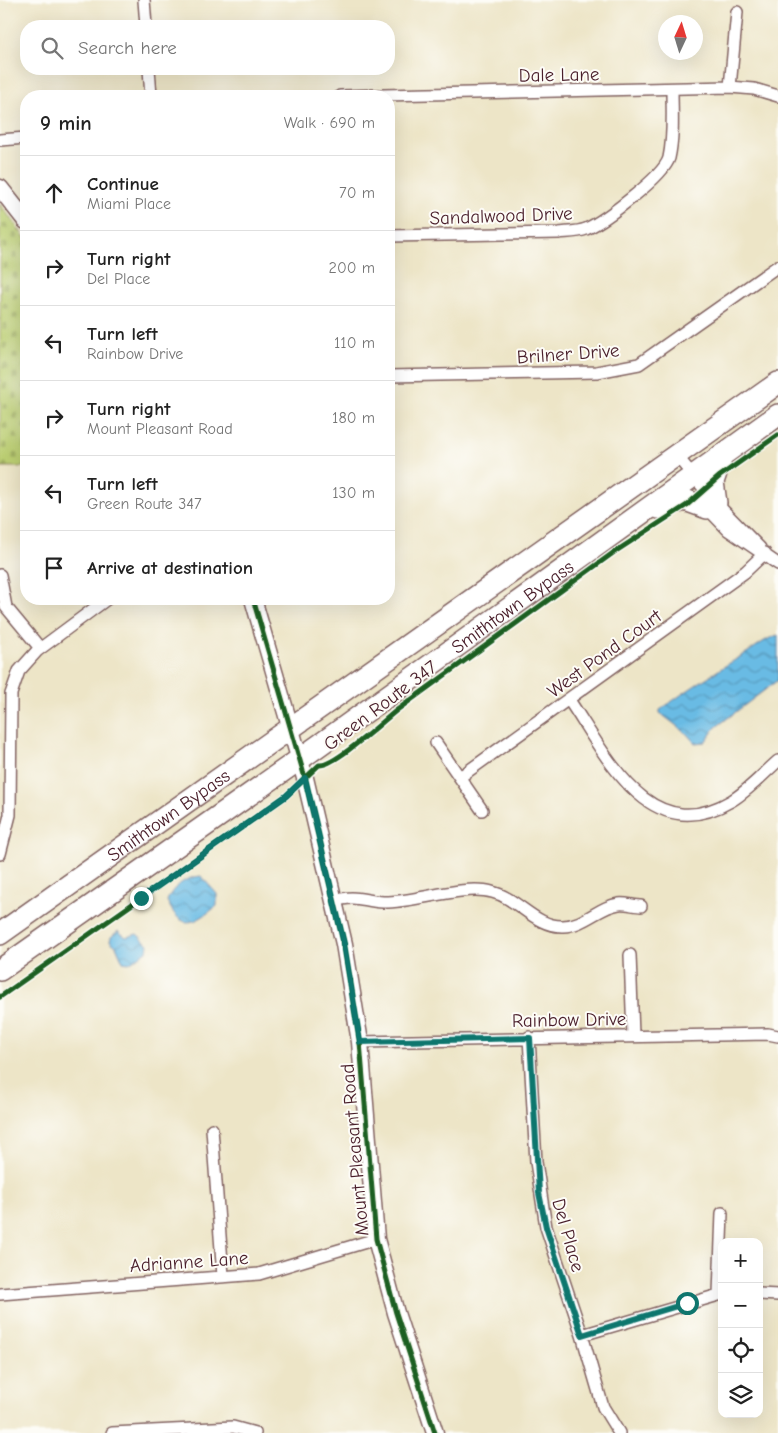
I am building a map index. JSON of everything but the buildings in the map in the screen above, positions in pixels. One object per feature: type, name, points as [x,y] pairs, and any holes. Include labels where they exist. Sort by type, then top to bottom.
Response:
[{"type":"highway","name":"Smithtown Bypass","points":[[0,934],[778,383]]},
{"type":"highway","name":"Smithtown Bypass","points":[[0,970],[300,759],[778,415]]},
{"type":"highway","points":[[636,516],[685,500],[712,506],[713,482],[722,455]]},
{"type":"street","points":[[144,0],[146,20]]},
{"type":"street","points":[[730,87],[737,12]]},
{"type":"street","points":[[149,75],[151,90]]},
{"type":"street","name":"Dale Lane","points":[[395,95],[730,87],[754,89],[778,96]]},
{"type":"street","name":"Sandalwood Drive","points":[[395,236],[559,233],[585,229],[608,215],[654,179],[668,160],[673,131],[672,89]]},
{"type":"street","points":[[0,140],[20,138]]},
{"type":"street","points":[[0,188],[20,213]]},
{"type":"street","name":"Brilner Drive","points":[[395,376],[597,372],[617,370],[639,364],[778,266]]},
{"type":"street","points":[[673,457],[712,506],[740,533],[778,564]]},
{"type":"street","name":"West Pond Court","points":[[460,777],[745,572],[765,553]]},
{"type":"street","points":[[0,575],[6,607],[40,648]]},
{"type":"street","points":[[0,854],[6,838],[10,815],[11,694],[19,671],[40,648],[99,605]]},
{"type":"street","name":"Mount Pleasant Road","points":[[255,605],[292,728],[348,963],[360,1042],[376,1239],[396,1314],[435,1433]]},
{"type":"street","points":[[569,700],[631,788],[656,808],[674,813],[695,815],[712,811],[734,800],[778,761]]},
{"type":"street","points":[[436,743],[482,810]]},
{"type":"street","points":[[334,900],[356,896],[383,902],[474,891],[492,891],[508,898],[548,924],[563,926],[579,923],[619,904],[641,906]]},
{"type":"street","points":[[630,955],[633,1035]]},
{"type":"street","name":"Rainbow Drive","points":[[360,1042],[633,1035],[768,1034],[778,1036]]},
{"type":"street","name":"Del Place","points":[[530,1038],[539,1193],[546,1227],[582,1335],[603,1407],[619,1433]]},
{"type":"street","points":[[212,1129],[223,1276]]},
{"type":"street","points":[[720,1283],[722,1212]]},
{"type":"street","name":"Adrianne Lane","points":[[0,1294],[259,1274],[376,1239]]},
{"type":"street","points":[[763,1294],[778,1295]]},
{"type":"street","points":[[582,1335],[718,1295]]},
{"type":"street","points":[[112,1433],[233,1427],[256,1433]]},
{"type":"green space","points":[[0,204],[20,231],[20,467],[0,467]]},
{"type":"water","points":[[778,635],[778,680],[716,727],[705,742],[695,743],[686,733],[660,713],[660,710],[703,680],[766,640]]},
{"type":"water","points":[[201,876],[217,894],[217,906],[202,917],[189,922],[184,921],[178,918],[167,901],[172,891],[180,884],[190,878]]},
{"type":"water","points":[[118,931],[126,937],[137,934],[148,944],[147,951],[129,963],[123,962],[116,946],[110,941],[111,937]]},
{"type":"cycle path","name":"Green Route 347","points":[[0,997],[286,796],[319,765],[336,759],[397,710],[613,553],[687,505],[720,476],[778,435]]},
{"type":"cycle path","points":[[255,605],[305,778],[344,944],[360,1042],[376,1239],[396,1313],[435,1433]]},
{"type":"route","points":[[141,898],[286,796],[305,778],[344,944],[360,1042],[530,1038],[539,1193],[546,1227],[582,1335],[687,1303]]}]
